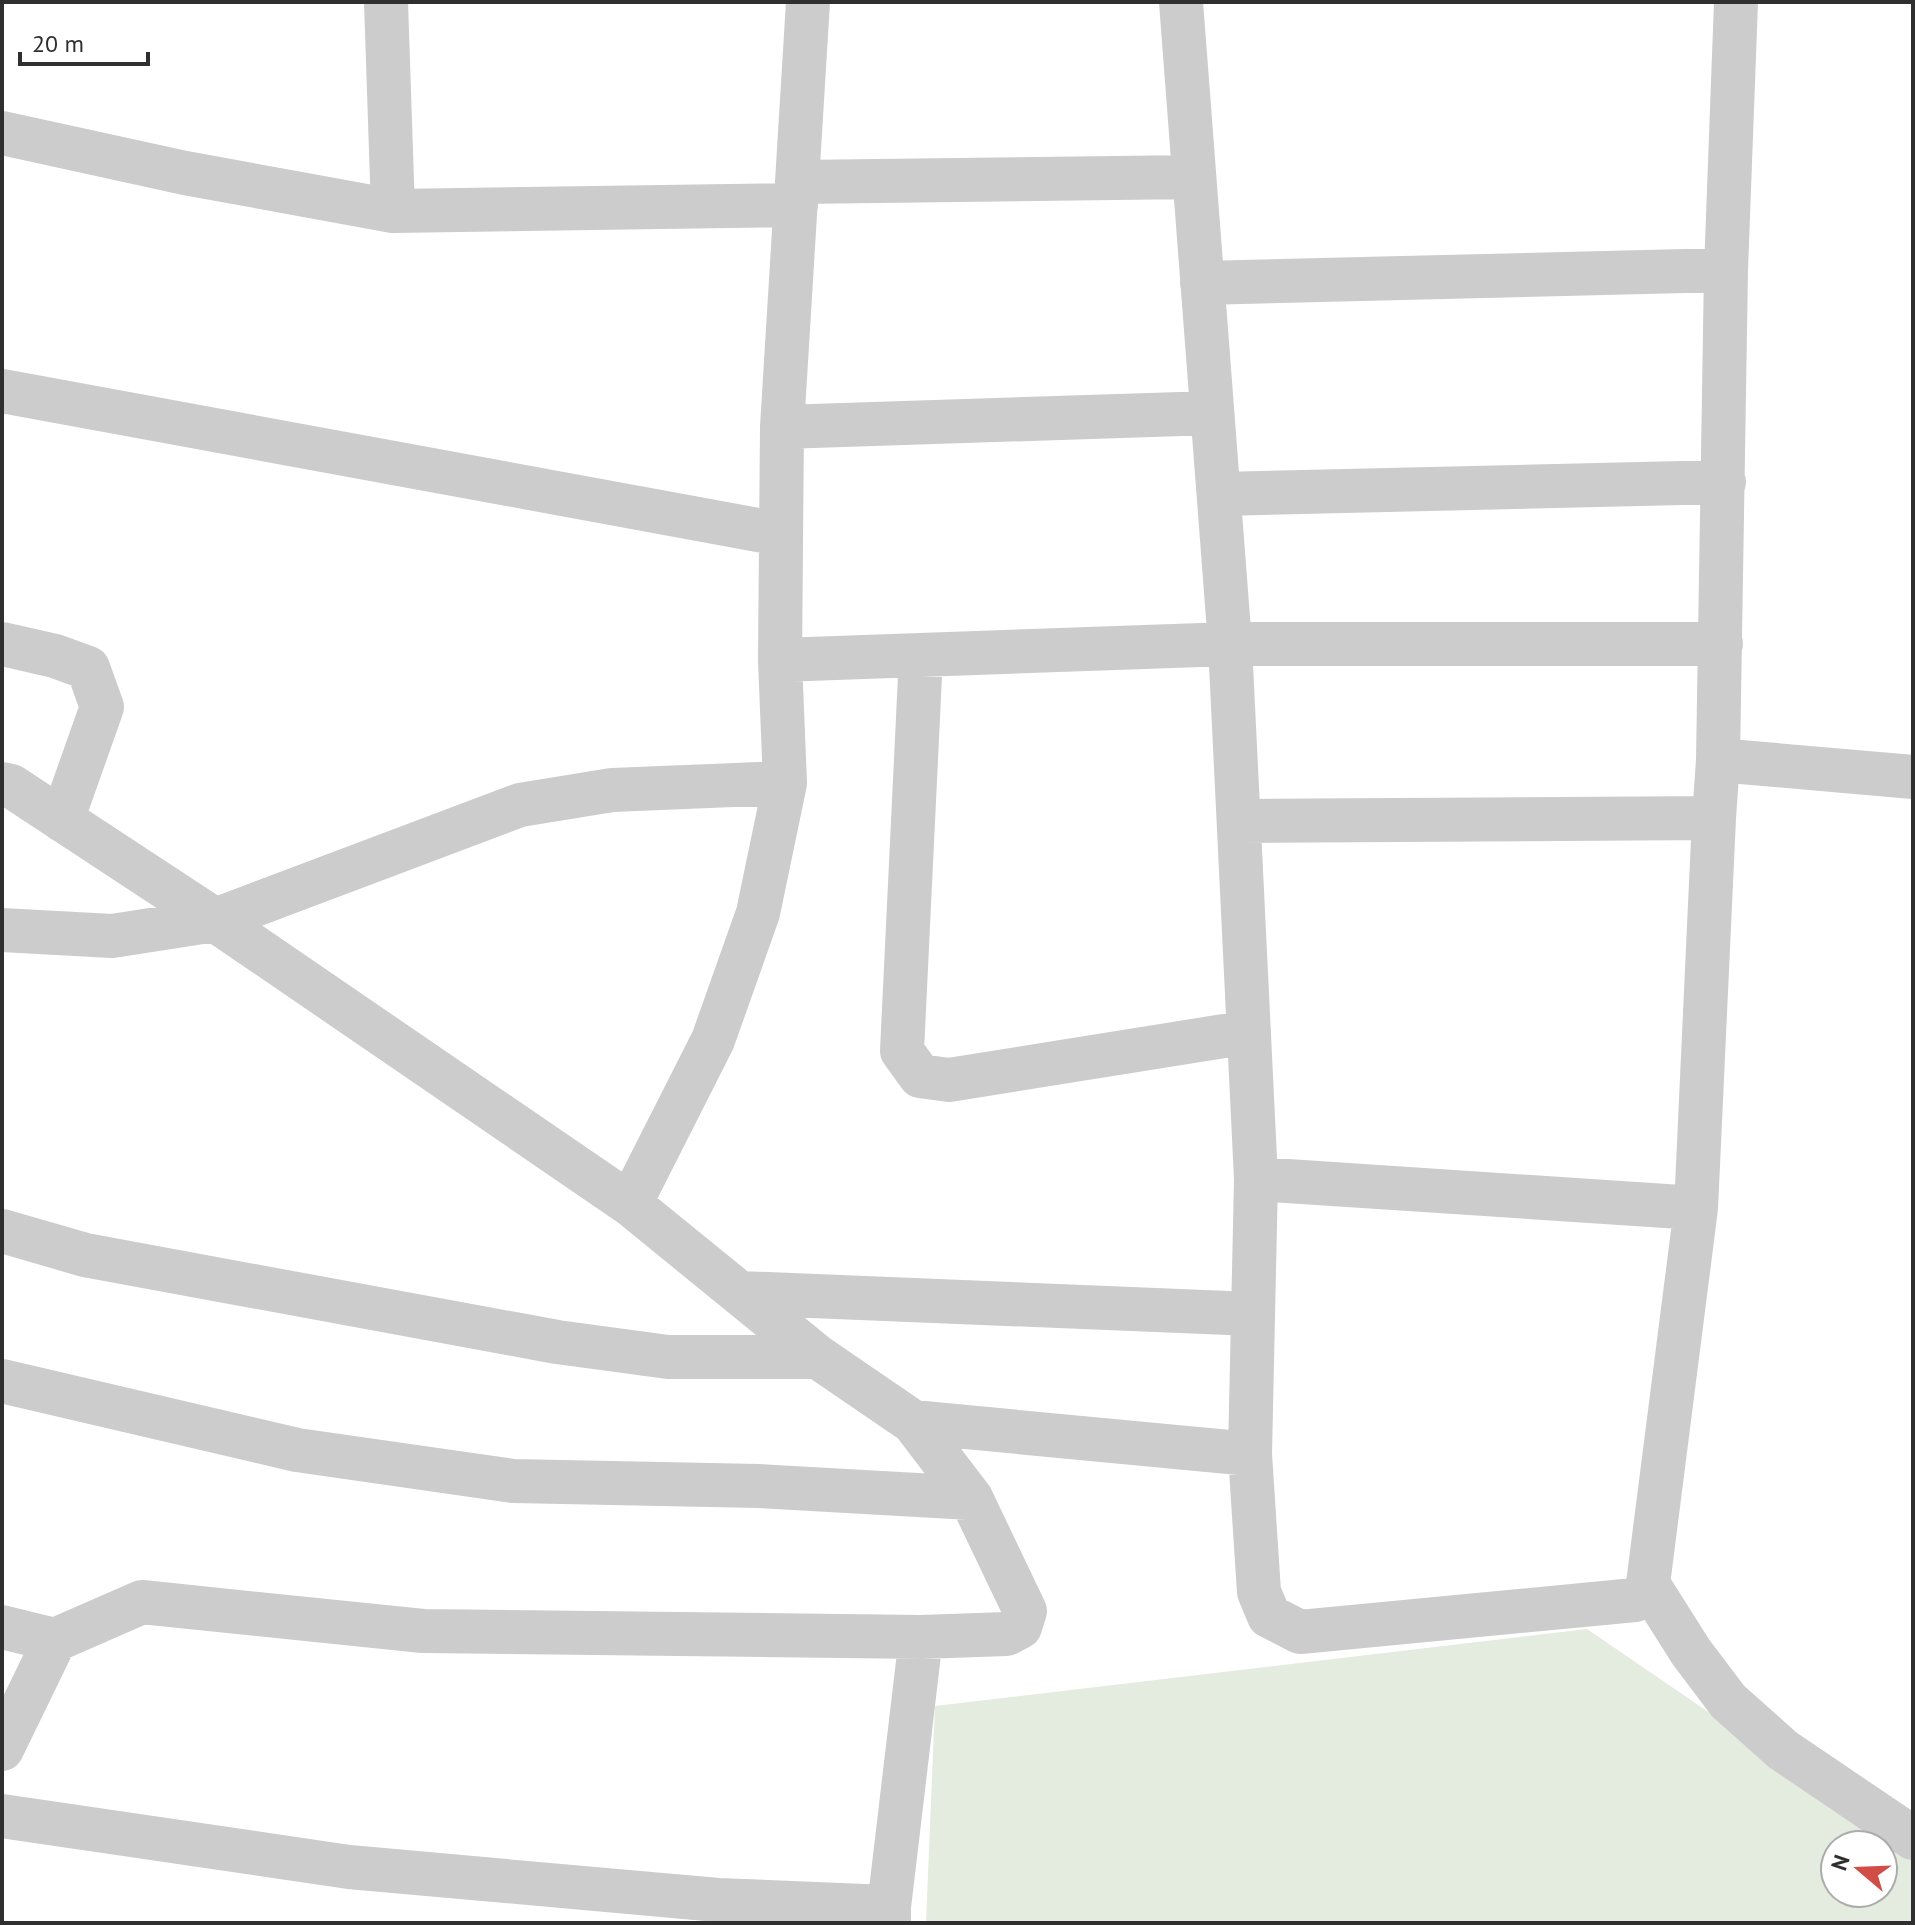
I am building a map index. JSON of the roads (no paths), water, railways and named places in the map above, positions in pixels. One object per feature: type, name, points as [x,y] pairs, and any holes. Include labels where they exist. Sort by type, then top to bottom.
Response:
[{"type":"street","points":[[386,2],[393,211]]},
{"type":"street","points":[[630,1204],[713,1040],[758,913],[785,783],[780,660],[782,427],[808,2]]},
{"type":"street","points":[[1181,2],[1230,644],[1239,821],[1256,1179],[1250,1454],[1259,1592],[1269,1616],[1300,1632],[1635,1600],[1643,1595],[1648,1584],[1696,1208],[1718,760],[1726,270],[1736,2]]},
{"type":"street","points":[[2,133],[185,173],[393,211],[1194,177]]},
{"type":"street","points":[[1202,283],[1726,270]]},
{"type":"street","points":[[2,391],[780,534]]},
{"type":"street","points":[[782,427],[1212,413]]},
{"type":"street","points":[[1219,494],[1724,482]]},
{"type":"street","points":[[2,644],[55,656],[88,668],[102,707],[62,820]]},
{"type":"street","points":[[780,660],[1230,644],[1721,644]]},
{"type":"street","points":[[921,655],[902,1051],[920,1076],[949,1080],[1249,1032]]},
{"type":"street","points":[[1718,760],[1913,777]]},
{"type":"street","points":[[2,930],[112,936],[215,920],[520,805],[612,790],[785,783]]},
{"type":"street","points":[[2,784],[11,786],[215,920],[630,1204],[818,1357],[913,1422],[971,1498],[1025,1611],[1020,1627],[1007,1634],[921,1637],[423,1631],[142,1602],[55,1640],[2,1627]]},
{"type":"street","points":[[1239,821],[1714,818]]},
{"type":"street","points":[[1256,1179],[1696,1208]]},
{"type":"street","points":[[2,1231],[85,1255],[557,1342],[668,1357],[818,1357]]},
{"type":"street","points":[[741,1293],[1253,1314]]},
{"type":"street","points":[[2,1381],[297,1450],[513,1481],[759,1486],[971,1498]]},
{"type":"street","points":[[913,1422],[1250,1454]]},
{"type":"street","points":[[1648,1584],[1691,1652],[1728,1701],[1783,1750],[1913,1838]]},
{"type":"street","points":[[2,1816],[349,1867],[889,1915],[921,1637]]},
{"type":"street","points":[[2,1749],[55,1640]]}]
